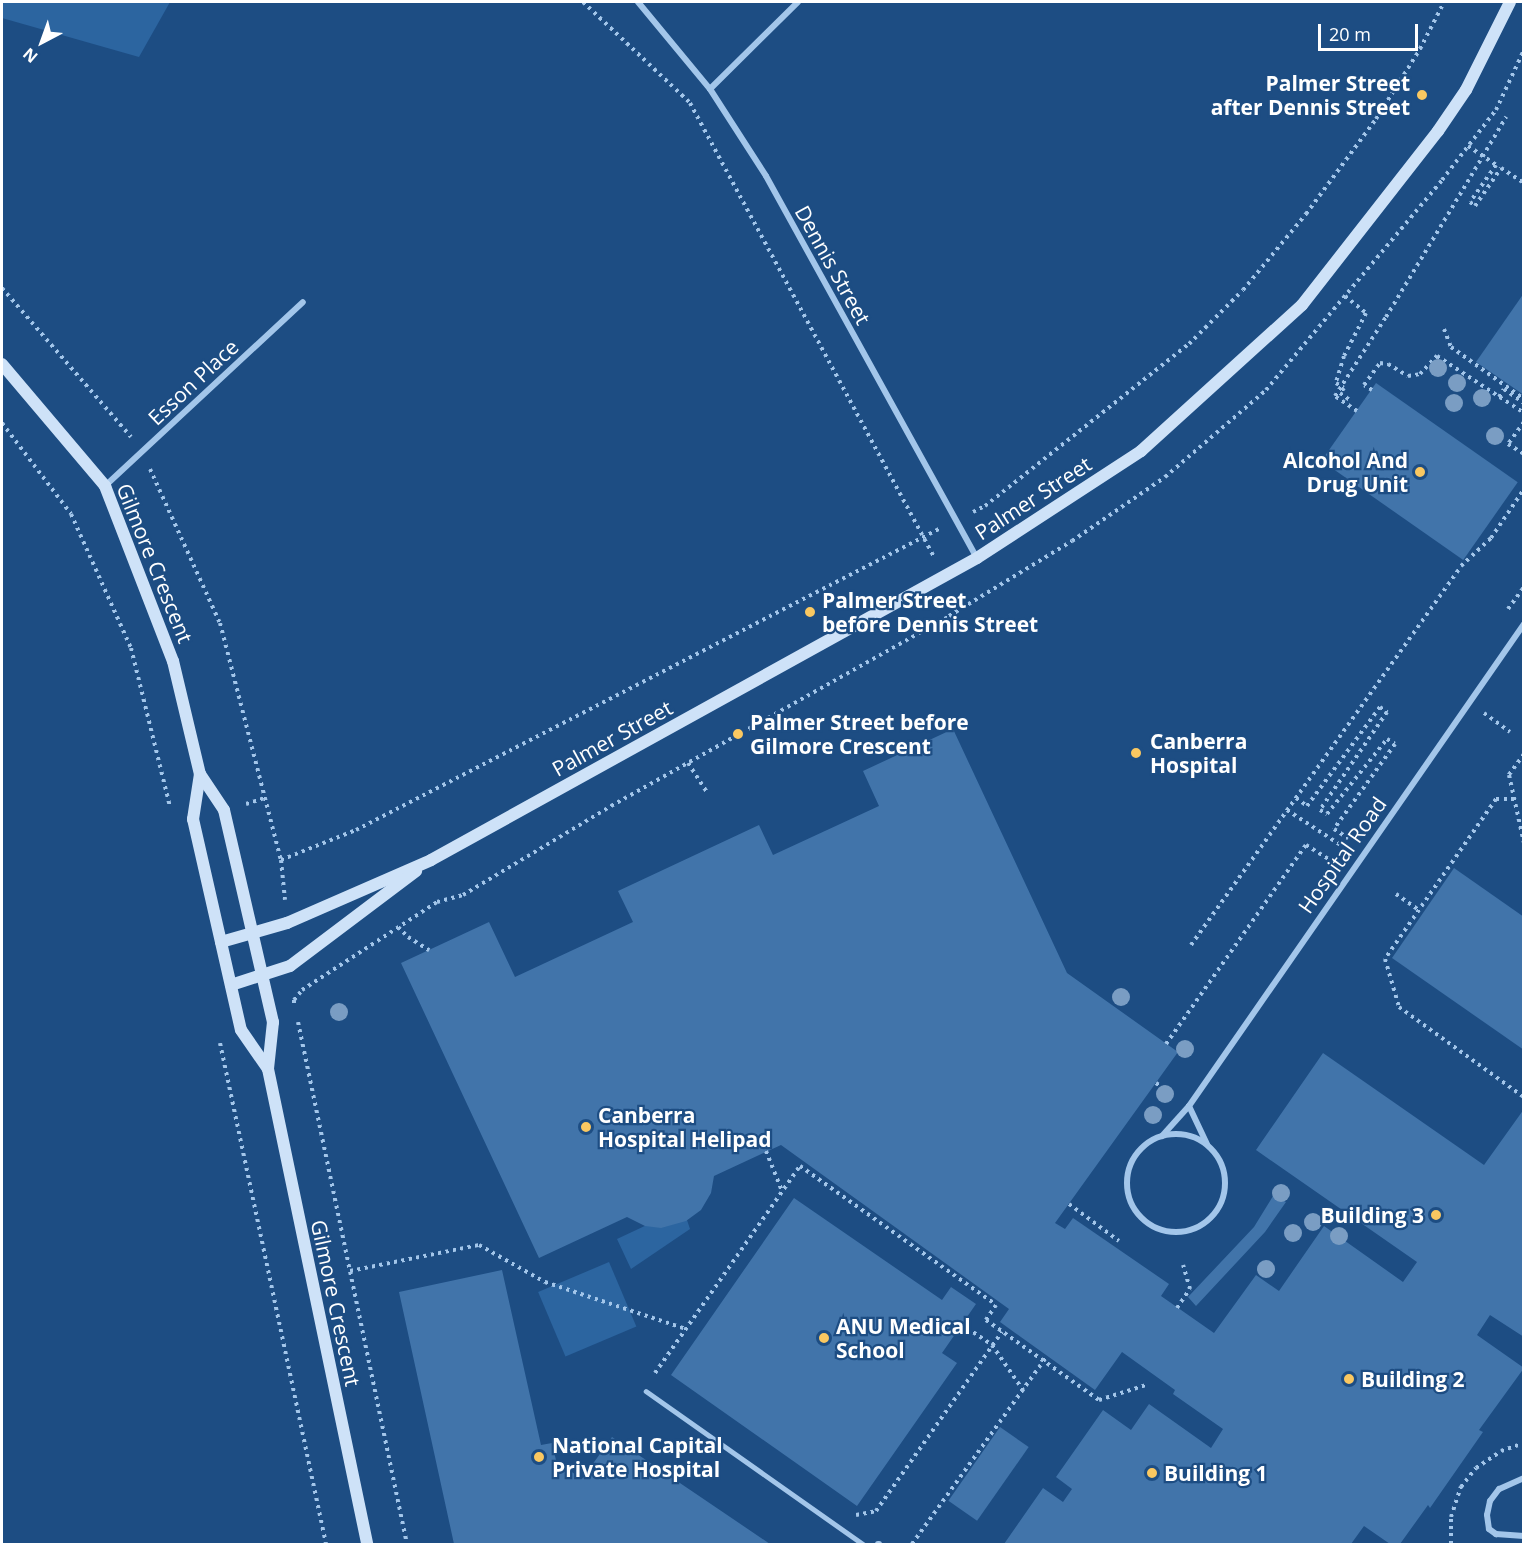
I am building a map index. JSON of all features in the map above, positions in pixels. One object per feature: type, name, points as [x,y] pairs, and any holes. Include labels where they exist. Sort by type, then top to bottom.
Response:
[{"type":"street","name":"Dennis Street","points":[[638,2],[710,89],[766,176],[977,558]]},
{"type":"street","points":[[710,89],[798,2]]},
{"type":"street","name":"Palmer Street","points":[[221,942],[287,922],[431,860],[977,558],[1141,451],[1302,305],[1438,131],[1466,90],[1510,2]]},
{"type":"street","name":"Esson Place","points":[[105,486],[303,302]]},
{"type":"street","name":"Gilmore Crescent","points":[[2,364],[105,486],[173,661],[200,774],[225,810],[273,1022],[268,1069],[367,1545]]},
{"type":"street","name":"Hospital Road","points":[[1189,1106],[1225,1173],[1225,1189],[1221,1205],[1211,1218],[1197,1227],[1182,1232],[1165,1231],[1150,1224],[1138,1214],[1130,1200],[1127,1184],[1129,1169],[1136,1154],[1147,1143],[1161,1136],[1189,1106],[1524,624]]},
{"type":"street","name":"Gilmore Crescent","points":[[200,774],[193,819],[241,1029],[268,1069]]},
{"type":"street","name":"Palmer Street","points":[[231,985],[290,966],[431,860]]},
{"type":"street","points":[[1161,1136],[1177,1134],[1194,1137],[1208,1145]]},
{"type":"street","points":[[1524,1478],[1499,1489],[1490,1501],[1486,1515],[1489,1529],[1496,1534],[1524,1536]]},
{"type":"lane","points":[[646,1391],[863,1545]]},
{"type":"path","points":[[583,2],[690,103],[945,576]]},
{"type":"path","points":[[1357,411],[1335,396],[1386,317],[1506,117]]},
{"type":"path","points":[[1468,146],[1496,165],[1470,202],[1475,206],[1501,168],[1524,183]]},
{"type":"path","points":[[1345,296],[1366,314],[1344,356],[1336,383],[1344,388],[1340,393],[1351,401]]},
{"type":"path","points":[[1444,329],[1451,347],[1524,401]]},
{"type":"path","points":[[1372,390],[1364,385],[1380,363],[1388,364],[1408,376],[1420,374],[1437,356],[1524,413]]},
{"type":"path","points":[[1499,397],[1504,389],[1524,401]]},
{"type":"path","points":[[1524,422],[1508,444],[1524,454]]},
{"type":"path","points":[[2,423],[71,514],[131,648],[172,814]]},
{"type":"path","points":[[1191,945],[1461,566],[1491,538],[1524,489]]},
{"type":"path","points":[[1506,612],[1524,587]]},
{"type":"path","points":[[220,623],[281,860]]},
{"type":"path","points":[[1296,798],[1307,806],[1380,707],[1387,712],[1320,810],[1327,814],[1387,739],[1395,744],[1334,829],[1348,838]]},
{"type":"path","points":[[1524,754],[1509,775],[1524,843]]},
{"type":"path","points":[[688,763],[707,792]]},
{"type":"path","points":[[1514,799],[1496,799],[1385,959],[1399,1007],[1524,1097]]},
{"type":"path","points":[[407,1545],[294,1000],[302,990],[437,902],[463,896],[611,806]]},
{"type":"path","points":[[1287,810],[1342,846]]},
{"type":"path","points":[[1166,1044],[1306,845],[1330,862],[1355,828]]},
{"type":"path","points":[[1396,894],[1419,910]]},
{"type":"path","points":[[398,927],[408,937],[429,950]]},
{"type":"path","points":[[218,1034],[326,1545]]},
{"type":"path","points":[[766,1151],[783,1191]]},
{"type":"path","points":[[652,1376],[800,1166],[996,1305],[986,1320],[1099,1400],[1146,1385]]},
{"type":"path","points":[[1069,1204],[1119,1241]]},
{"type":"path","points":[[350,1271],[479,1245],[516,1268],[545,1282],[686,1329]]},
{"type":"path","points":[[1177,1308],[1191,1289],[1183,1265]]},
{"type":"path","points":[[961,1324],[992,1345],[1023,1390]]},
{"type":"path","points":[[842,1529],[850,1516],[876,1511],[1002,1332]]},
{"type":"path","points":[[912,1545],[1047,1356]]},
{"type":"path","points":[[1451,1545],[1451,1517],[1461,1487],[1476,1468],[1501,1451],[1524,1443]]},
{"type":"shaded area","points":[[2,2],[170,2],[139,57],[2,18]]},
{"type":"shaded area","points":[[683,1208],[690,1229],[631,1269],[617,1239]]},
{"type":"shaded area","points":[[609,1262],[636,1326],[565,1357],[538,1292]]},
{"type":"building","points":[[1524,293],[1524,395],[1476,362]]},
{"type":"building","name":"Alcohol And Drug Unit","points":[[1376,383],[1518,482],[1463,560],[1322,461]]},
{"type":"building","points":[[953,729],[1067,973],[1178,1052],[1055,1223],[1065,1229],[1073,1218],[1169,1284],[1161,1296],[1214,1333],[1256,1275],[1279,1291],[1324,1226],[1403,1282],[1417,1262],[1256,1150],[1323,1053],[1484,1165],[1524,1109],[1524,1337],[1490,1315],[1477,1335],[1524,1368],[1479,1430],[1483,1432],[1430,1508],[1428,1505],[1400,1544],[1390,1544],[1364,1526],[1351,1544],[1004,1544],[1043,1488],[1063,1502],[1072,1489],[1056,1477],[1103,1410],[1131,1430],[1149,1404],[1211,1448],[1223,1429],[1173,1394],[1175,1390],[1122,1352],[1095,1390],[1000,1322],[1009,1309],[781,1145],[714,1176],[711,1193],[701,1210],[686,1221],[661,1228],[645,1226],[627,1217],[539,1258],[401,963],[489,922],[515,977],[633,922],[618,891],[759,825],[773,855],[879,806],[863,771]]},
{"type":"building","points":[[1454,868],[1524,917],[1524,1050],[1392,958]]},
{"type":"building","points":[[1273,1196],[1286,1202],[1265,1232],[1196,1306],[1188,1297],[1254,1227]]},
{"type":"building","name":"ANU Medical School","points":[[794,1198],[942,1300],[951,1287],[976,1304],[942,1353],[957,1363],[857,1506],[671,1375]]},
{"type":"building","name":"National Capital Private Hospital","points":[[502,1270],[541,1445],[552,1443],[559,1473],[569,1470],[582,1479],[612,1437],[770,1544],[454,1544],[399,1292]]},
{"type":"building","points":[[1000,1427],[1029,1447],[977,1521],[948,1501]]},
{"type":"place","name":"Palmer Street after Dennis Street","points":[[1422,95]]},
{"type":"place","name":"Alcohol And Drug Unit","points":[[1420,472]]},
{"type":"place","name":"Palmer Street before Dennis Street","points":[[810,612]]},
{"type":"place","name":"Palmer Street before Gilmore Crescent","points":[[738,734]]},
{"type":"place","name":"Canberra Hospital","points":[[1136,753]]},
{"type":"place","name":"Canberra Hospital Helipad","points":[[586,1127]]},
{"type":"place","name":"Building 3","points":[[1436,1215]]},
{"type":"place","name":"ANU Medical School","points":[[824,1338]]},
{"type":"place","name":"Building 2","points":[[1349,1379]]},
{"type":"place","name":"National Capital Private Hospital","points":[[539,1457]]},
{"type":"place","name":"Building 1","points":[[1152,1473]]}]
